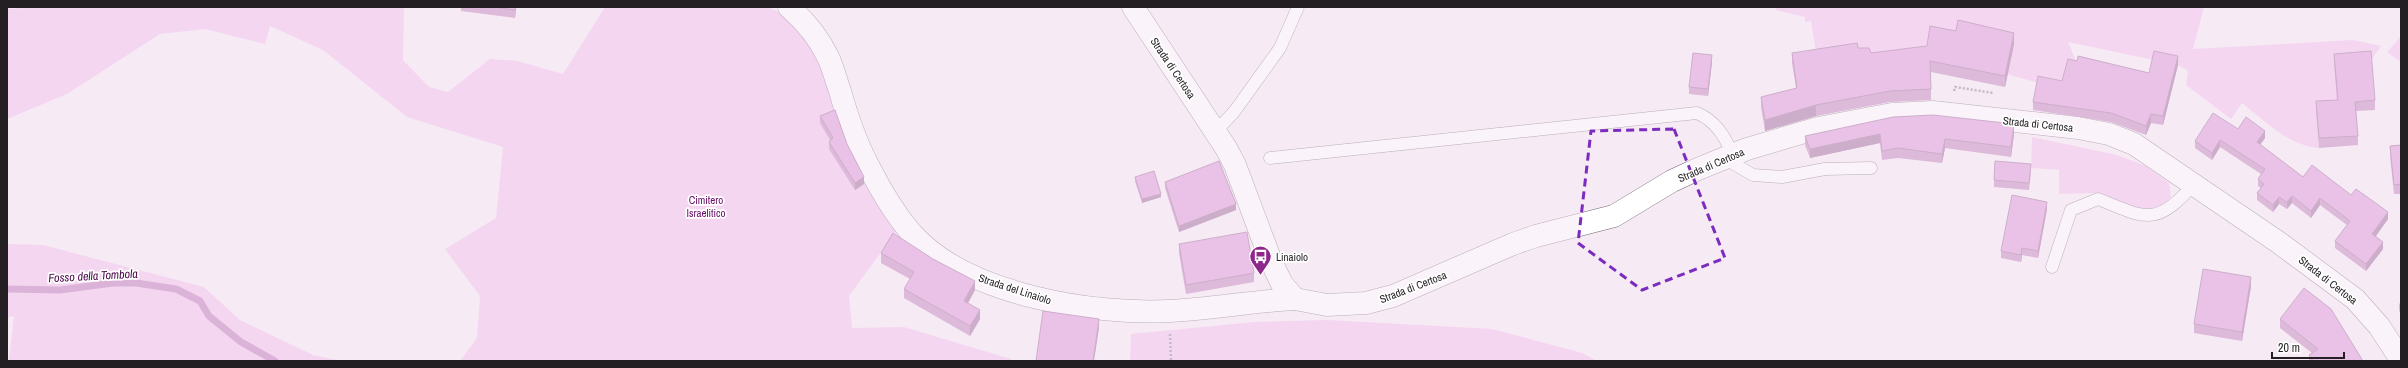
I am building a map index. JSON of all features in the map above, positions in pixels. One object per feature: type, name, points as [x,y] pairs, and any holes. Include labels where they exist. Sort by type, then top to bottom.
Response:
[{"type":"street","name":"Strada del Linaiolo","points":[[790,7],[817,38],[829,58],[855,137],[867,163],[895,211],[917,239],[949,263],[991,283],[1024,294],[1077,307],[1112,312],[1170,311],[1295,299]]},
{"type":"street","name":"Strada di Certosa","points":[[1133,7],[1216,131],[1235,165],[1276,273],[1295,299],[1327,305],[1366,303],[1393,296],[1513,244],[1614,216],[1672,181],[1728,157],[1781,138],[1818,128],[1892,114],[1933,112],[2078,128],[2109,134],[2134,144],[2195,183],[2355,299],[2379,326],[2401,360]]},
{"type":"lane","points":[[1216,131],[1234,112],[1280,48],[1298,7]]},
{"type":"lane","points":[[1270,158],[1697,113],[1713,123],[1728,143],[1728,157],[1753,175],[1782,177],[1825,170],[1871,168]]},
{"type":"lane","points":[[2052,267],[2071,210],[2098,199],[2141,216],[2161,213],[2177,203],[2195,183]]},
{"type":"highlighted area","points":[[1674,129],[1725,258],[1642,290],[1578,243],[1591,131]]},
{"type":"green space","name":"Cimitero Israelitico","points":[[37,7],[404,7],[403,60],[429,87],[448,92],[490,59],[517,61],[563,74],[605,7],[768,7],[783,14],[804,37],[825,74],[898,229],[849,296],[852,328],[904,327],[1011,359],[1012,361],[460,361],[477,338],[480,296],[445,249],[496,218],[503,147],[407,117],[323,50],[270,26],[265,44],[205,29],[160,34],[67,94],[7,119],[7,9]]},
{"type":"green space","points":[[1777,7],[2204,7],[2193,49],[2353,40],[2381,46],[2338,109],[2316,111],[2319,148],[2298,143],[2288,138],[2278,132],[2242,103],[2231,119],[2186,85],[2188,71],[2178,65],[2068,42],[2078,65],[2062,90],[2007,74],[2014,44],[1927,56],[1817,59],[1811,21],[1805,22],[1805,17],[1776,10]]},
{"type":"green space","points":[[2401,36],[2401,62],[2387,52]]},
{"type":"green space","points":[[2032,137],[2117,155],[2146,166],[2169,183],[2171,197],[2160,208],[2146,211],[2095,193],[2059,194],[2059,170],[2031,168]]},
{"type":"green space","points":[[7,244],[43,245],[204,287],[240,320],[313,355],[342,361],[9,361],[14,316],[7,318]]},
{"type":"green space","points":[[1327,320],[1492,329],[1582,353],[1597,361],[1130,361],[1131,334],[1254,322]]},
{"type":"building","points":[[494,7],[515,7],[515,10]]},
{"type":"building","points":[[1958,20],[2014,33],[2005,76],[1930,61],[1931,89],[1890,91],[1816,105],[1765,120],[1761,97],[1797,88],[1792,53],[1857,43],[1858,48],[1869,48],[1871,53],[1927,46],[1930,26],[1956,31]]},
{"type":"building","points":[[2154,51],[2178,56],[2163,116],[2151,114],[2146,126],[2111,113],[2033,102],[2038,76],[2062,81],[2068,59],[2077,61],[2078,56],[2149,73]]},
{"type":"building","points":[[2371,51],[2375,100],[2355,102],[2358,136],[2319,138],[2316,101],[2338,100],[2334,54]]},
{"type":"building","points":[[1693,53],[1712,55],[1708,89],[1689,87]]},
{"type":"building","points":[[835,110],[847,144],[864,177],[855,183],[829,142],[833,138],[820,116]]},
{"type":"building","points":[[2213,113],[2238,129],[2246,117],[2265,131],[2257,142],[2303,177],[2312,165],[2351,195],[2356,189],[2388,212],[2372,234],[2383,242],[2366,264],[2335,241],[2350,221],[2320,198],[2311,211],[2292,196],[2287,202],[2279,197],[2273,205],[2257,193],[2264,184],[2258,179],[2265,169],[2220,140],[2212,153],[2195,141]]},
{"type":"building","points":[[1933,115],[2014,124],[2011,147],[1945,139],[1942,154],[1898,148],[1882,151],[1880,134],[1810,149],[1805,136],[1893,117]]},
{"type":"building","points":[[2401,145],[2401,184],[2394,185],[2390,146]]},
{"type":"building","points":[[1219,161],[1236,204],[1179,226],[1165,182]]},
{"type":"building","points":[[1995,161],[2031,164],[2029,183],[1994,180]]},
{"type":"building","points":[[1154,171],[1161,194],[1142,199],[1135,177]]},
{"type":"building","points":[[2012,195],[2047,202],[2038,251],[2022,248],[2021,255],[2001,251]]},
{"type":"building","points":[[1247,232],[1254,273],[1186,285],[1179,244]]},
{"type":"building","points":[[893,233],[933,259],[975,281],[964,301],[980,310],[970,326],[904,289],[914,272],[881,253]]},
{"type":"building","points":[[2203,269],[2251,277],[2242,332],[2194,324]]},
{"type":"building","points":[[2304,288],[2331,309],[2363,361],[2313,361],[2309,355],[2318,349],[2280,319]]},
{"type":"building","points":[[1043,311],[1099,319],[1093,361],[1036,361]]},
{"type":"waterway","name":"Fosso della Tombola","points":[[7,289],[60,290],[113,283],[136,283],[176,289],[200,301],[209,316],[241,342],[275,361]]},
{"type":"place","name":"Linaiolo","points":[[1261,276]]}]
